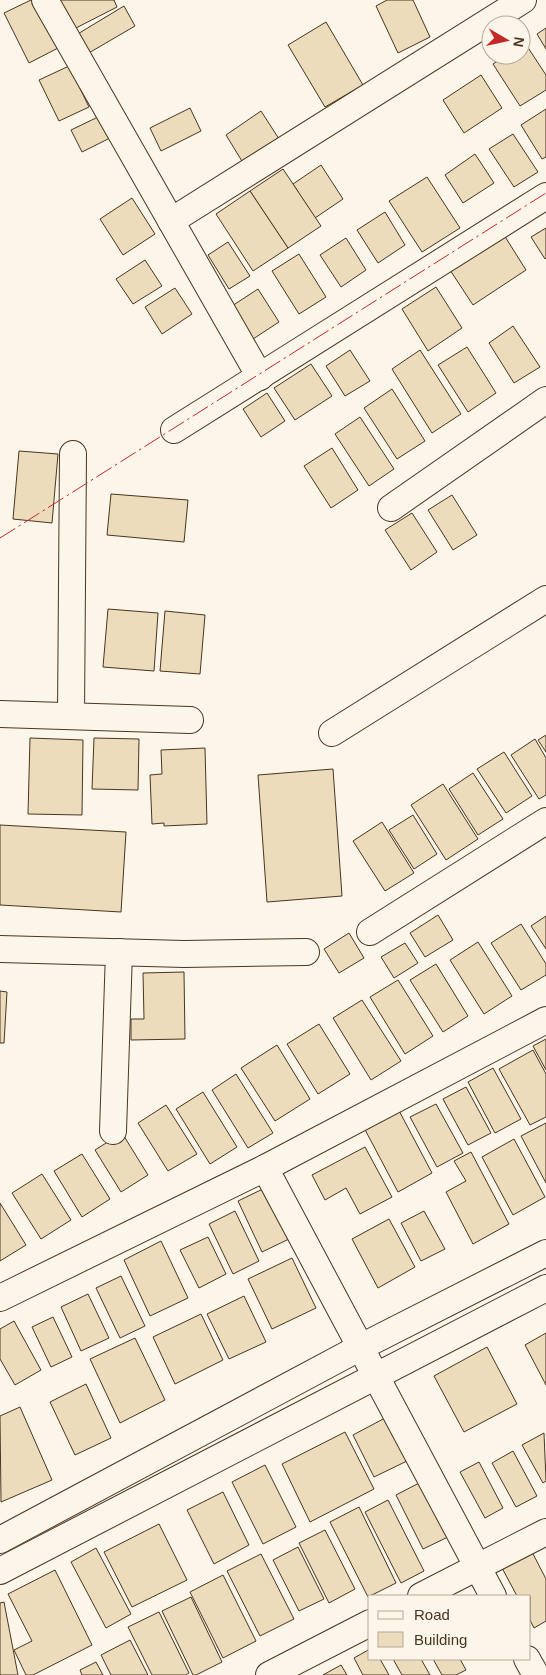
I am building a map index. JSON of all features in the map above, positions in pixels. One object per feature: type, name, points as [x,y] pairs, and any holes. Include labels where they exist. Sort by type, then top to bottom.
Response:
[{"type":"street","points":[[45,0],[260,377]]},
{"type":"street","points":[[171,222],[523,0]]},
{"type":"street","points":[[174,430],[546,196]]},
{"type":"street","points":[[391,508],[546,400]]},
{"type":"street","points":[[71,716],[73,454]]},
{"type":"street","points":[[332,733],[546,599]]},
{"type":"street","points":[[0,714],[190,720]]},
{"type":"street","points":[[370,932],[546,821]]},
{"type":"street","points":[[0,949],[184,954],[306,952]]},
{"type":"street","points":[[113,1131],[119,952]]},
{"type":"street","points":[[0,1298],[265,1168],[546,1020]]},
{"type":"street","points":[[265,1168],[493,1595]]},
{"type":"street","points":[[0,1540],[361,1348],[546,1253]]},
{"type":"street","points":[[0,1571],[546,1288]]},
{"type":"street","points":[[422,1595],[546,1532]]},
{"type":"street","points":[[269,1675],[368,1624]]},
{"type":"street","points":[[528,1660],[536,1675]]},
{"type":"building","points":[[31,0],[36,0],[60,47],[29,63],[4,13]]},
{"type":"building","points":[[57,0],[114,0],[117,7],[72,30]]},
{"type":"building","points":[[387,0],[413,0],[430,37],[398,53],[376,6]]},
{"type":"building","points":[[124,6],[135,26],[87,54],[76,35]]},
{"type":"building","points":[[326,22],[363,85],[325,107],[288,45]]},
{"type":"building","points":[[546,28],[546,49],[537,34]]},
{"type":"building","points":[[531,52],[546,75],[546,90],[520,106],[494,65],[531,65]]},
{"type":"building","points":[[69,66],[89,107],[59,121],[39,80]]},
{"type":"building","points":[[481,75],[502,108],[464,133],[443,100]]},
{"type":"building","points":[[190,108],[201,131],[161,151],[150,128]]},
{"type":"building","points":[[546,109],[546,157],[542,159],[521,125]]},
{"type":"building","points":[[261,111],[281,142],[245,166],[226,135]]},
{"type":"building","points":[[100,116],[110,138],[82,152],[71,130]]},
{"type":"building","points":[[513,134],[538,172],[514,187],[489,149]]},
{"type":"building","points":[[475,154],[494,183],[463,203],[445,175]]},
{"type":"building","points":[[321,165],[343,199],[315,218],[293,184]]},
{"type":"building","points":[[283,169],[321,226],[288,248],[250,191]]},
{"type":"building","points":[[427,177],[460,228],[422,252],[389,201]]},
{"type":"building","points":[[250,191],[288,248],[253,271],[216,214]]},
{"type":"building","points":[[132,198],[155,234],[123,255],[100,219]]},
{"type":"building","points":[[385,212],[405,245],[378,263],[357,230]]},
{"type":"building","points":[[546,228],[546,258],[545,259],[531,237]]},
{"type":"building","points":[[504,235],[526,270],[473,305],[450,270]]},
{"type":"building","points":[[346,238],[366,270],[341,287],[320,255]]},
{"type":"building","points":[[228,242],[250,276],[229,289],[208,255]]},
{"type":"building","points":[[299,254],[326,297],[299,314],[272,271]]},
{"type":"building","points":[[145,260],[162,286],[133,304],[116,279]]},
{"type":"building","points":[[436,287],[462,328],[428,351],[402,309]]},
{"type":"building","points":[[175,288],[192,314],[162,334],[145,307]]},
{"type":"building","points":[[258,289],[279,322],[253,339],[232,306]]},
{"type":"building","points":[[513,326],[540,367],[514,383],[489,343]]},
{"type":"building","points":[[467,347],[496,393],[468,412],[438,365]]},
{"type":"building","points":[[350,350],[370,381],[345,396],[326,366]]},
{"type":"building","points":[[420,350],[461,414],[432,433],[392,369]]},
{"type":"building","points":[[311,364],[332,396],[295,420],[274,388]]},
{"type":"building","points":[[392,389],[425,441],[397,459],[364,408]]},
{"type":"building","points":[[267,393],[285,421],[261,437],[243,409]]},
{"type":"building","points":[[360,417],[394,469],[369,486],[335,434]]},
{"type":"building","points":[[332,448],[358,490],[331,508],[304,466]]},
{"type":"building","points":[[19,451],[58,454],[52,523],[13,519]]},
{"type":"building","points":[[111,494],[188,500],[184,542],[107,535]]},
{"type":"building","points":[[452,495],[477,535],[453,550],[428,510]]},
{"type":"building","points":[[412,513],[437,552],[411,570],[385,530]]},
{"type":"building","points":[[108,609],[158,613],[154,671],[103,667]]},
{"type":"building","points":[[165,611],[205,615],[200,674],[160,671]]},
{"type":"building","points":[[546,735],[546,752],[538,740]]},
{"type":"building","points":[[30,738],[83,740],[82,815],[28,814]]},
{"type":"building","points":[[94,738],[139,739],[138,790],[92,789]]},
{"type":"building","points":[[535,739],[546,758],[546,795],[539,799],[511,755]]},
{"type":"building","points":[[205,748],[207,824],[164,826],[164,823],[152,824],[150,775],[162,774],[161,750]]},
{"type":"building","points":[[504,752],[532,796],[506,813],[477,769]]},
{"type":"building","points":[[333,769],[342,896],[267,902],[258,775]]},
{"type":"building","points":[[473,773],[503,819],[478,835],[449,789]]},
{"type":"building","points":[[443,784],[478,839],[446,860],[411,805]]},
{"type":"building","points":[[413,815],[437,854],[414,869],[389,830]]},
{"type":"building","points":[[382,822],[414,873],[385,891],[353,841]]},
{"type":"building","points":[[0,825],[126,832],[121,912],[0,905]]},
{"type":"building","points":[[438,915],[453,940],[425,957],[410,933]]},
{"type":"building","points":[[546,916],[546,949],[531,926]]},
{"type":"building","points":[[521,924],[546,964],[546,975],[521,990],[491,943]]},
{"type":"building","points":[[349,933],[364,958],[339,973],[324,949]]},
{"type":"building","points":[[478,942],[512,996],[484,1014],[450,960]]},
{"type":"building","points":[[405,943],[418,963],[394,978],[381,957]]},
{"type":"building","points":[[436,964],[468,1016],[443,1032],[410,980]]},
{"type":"building","points":[[184,972],[185,1039],[131,1040],[131,1019],[144,1019],[143,973]]},
{"type":"building","points":[[398,980],[433,1036],[405,1054],[370,997]]},
{"type":"building","points":[[0,991],[7,992],[4,1043],[0,1043]]},
{"type":"building","points":[[362,1000],[401,1061],[371,1080],[333,1018]]},
{"type":"building","points":[[319,1024],[350,1074],[318,1094],[287,1044]]},
{"type":"building","points":[[546,1039],[546,1070],[533,1046]]},
{"type":"building","points":[[277,1045],[310,1099],[275,1121],[241,1068]]},
{"type":"building","points":[[533,1050],[546,1074],[546,1117],[530,1125],[499,1069]]},
{"type":"building","points":[[493,1068],[521,1119],[495,1133],[468,1082]]},
{"type":"building","points":[[236,1074],[273,1133],[248,1148],[212,1090]]},
{"type":"building","points":[[466,1087],[491,1133],[468,1145],[443,1099]]},
{"type":"building","points":[[203,1092],[237,1147],[210,1164],[176,1109]]},
{"type":"building","points":[[436,1104],[463,1153],[437,1167],[410,1117]]},
{"type":"building","points":[[166,1105],[197,1154],[168,1171],[138,1123]]},
{"type":"building","points":[[396,1105],[432,1173],[398,1192],[362,1124]]},
{"type":"building","points":[[546,1123],[546,1183],[521,1136]]},
{"type":"building","points":[[122,1133],[148,1175],[121,1192],[95,1150]]},
{"type":"building","points":[[514,1139],[545,1197],[513,1215],[482,1157]]},
{"type":"building","points":[[365,1147],[392,1197],[360,1214],[346,1188],[325,1200],[312,1175]]},
{"type":"building","points":[[471,1152],[509,1224],[473,1244],[446,1192],[466,1181],[454,1161]]},
{"type":"building","points":[[82,1154],[110,1199],[82,1217],[54,1171]]},
{"type":"building","points":[[42,1174],[71,1220],[41,1239],[12,1193]]},
{"type":"building","points":[[267,1187],[291,1238],[262,1252],[238,1201]]},
{"type":"building","points":[[0,1203],[26,1245],[0,1261]]},
{"type":"building","points":[[235,1211],[259,1261],[233,1274],[209,1224]]},
{"type":"building","points":[[424,1211],[445,1249],[421,1261],[401,1223]]},
{"type":"building","points":[[389,1219],[415,1267],[378,1288],[352,1239]]},
{"type":"building","points":[[208,1237],[226,1274],[199,1288],[180,1250]]},
{"type":"building","points":[[161,1241],[188,1298],[150,1316],[124,1260]]},
{"type":"building","points":[[292,1258],[316,1308],[272,1329],[248,1279]]},
{"type":"building","points":[[121,1276],[145,1326],[120,1338],[96,1288]]},
{"type":"building","points":[[88,1294],[109,1338],[81,1351],[61,1307]]},
{"type":"building","points":[[244,1296],[266,1342],[229,1359],[207,1314]]},
{"type":"building","points":[[201,1314],[223,1360],[175,1384],[153,1337]]},
{"type":"building","points":[[53,1317],[72,1357],[51,1367],[32,1327]]},
{"type":"building","points":[[14,1321],[41,1370],[15,1385],[0,1359],[0,1329]]},
{"type":"building","points":[[546,1333],[546,1385],[525,1345]]},
{"type":"building","points":[[135,1338],[165,1400],[120,1423],[90,1359]]},
{"type":"building","points":[[487,1347],[517,1404],[464,1432],[434,1376]]},
{"type":"building","points":[[86,1384],[111,1438],[75,1455],[50,1402]]},
{"type":"building","points":[[20,1407],[52,1480],[1,1502],[0,1416]]},
{"type":"building","points":[[385,1418],[407,1461],[374,1477],[353,1435]]},
{"type":"building","points":[[345,1432],[374,1489],[310,1522],[282,1464]]},
{"type":"building","points":[[544,1433],[546,1481],[543,1483],[522,1445]]},
{"type":"building","points":[[513,1451],[537,1496],[516,1507],[492,1463]]},
{"type":"building","points":[[479,1462],[503,1508],[485,1518],[460,1472]]},
{"type":"building","points":[[265,1465],[296,1527],[263,1544],[232,1482]]},
{"type":"building","points":[[421,1482],[448,1537],[423,1549],[396,1495]]},
{"type":"building","points":[[223,1492],[249,1545],[214,1564],[187,1510]]},
{"type":"building","points":[[388,1500],[424,1571],[401,1583],[365,1512]]},
{"type":"building","points":[[359,1507],[396,1583],[372,1595],[368,1595],[368,1597],[330,1522]]},
{"type":"building","points":[[159,1524],[187,1580],[132,1607],[104,1552]]},
{"type":"building","points":[[325,1530],[355,1589],[329,1603],[299,1543]]},
{"type":"building","points":[[298,1547],[324,1599],[299,1611],[273,1560]]},
{"type":"building","points":[[96,1548],[131,1614],[106,1628],[71,1562]]},
{"type":"building","points":[[531,1550],[546,1579],[546,1621],[534,1628],[531,1622],[531,1595],[516,1595],[501,1566]]},
{"type":"building","points":[[261,1554],[294,1619],[260,1636],[227,1571]]},
{"type":"building","points":[[55,1570],[92,1645],[33,1675],[26,1675],[14,1650],[32,1641],[8,1594]]},
{"type":"building","points":[[223,1575],[256,1641],[223,1658],[190,1592]]},
{"type":"building","points":[[191,1597],[222,1662],[196,1675],[193,1675],[162,1611]]},
{"type":"building","points":[[4,1602],[18,1675],[0,1675],[0,1603]]},
{"type":"building","points":[[159,1612],[189,1673],[186,1675],[152,1675],[128,1627]]},
{"type":"building","points":[[130,1640],[148,1675],[111,1675],[101,1655]]},
{"type":"building","points":[[368,1650],[368,1660],[381,1660],[389,1675],[363,1675],[354,1658]]},
{"type":"building","points":[[394,1660],[422,1660],[430,1675],[402,1675]]},
{"type":"building","points":[[434,1660],[461,1660],[466,1670],[456,1675],[442,1675]]},
{"type":"building","points":[[96,1662],[103,1675],[82,1675],[80,1670]]},
{"type":"building","points":[[341,1665],[347,1675],[323,1675]]},
{"type":"power","points":[[0,538],[546,193]]}]
